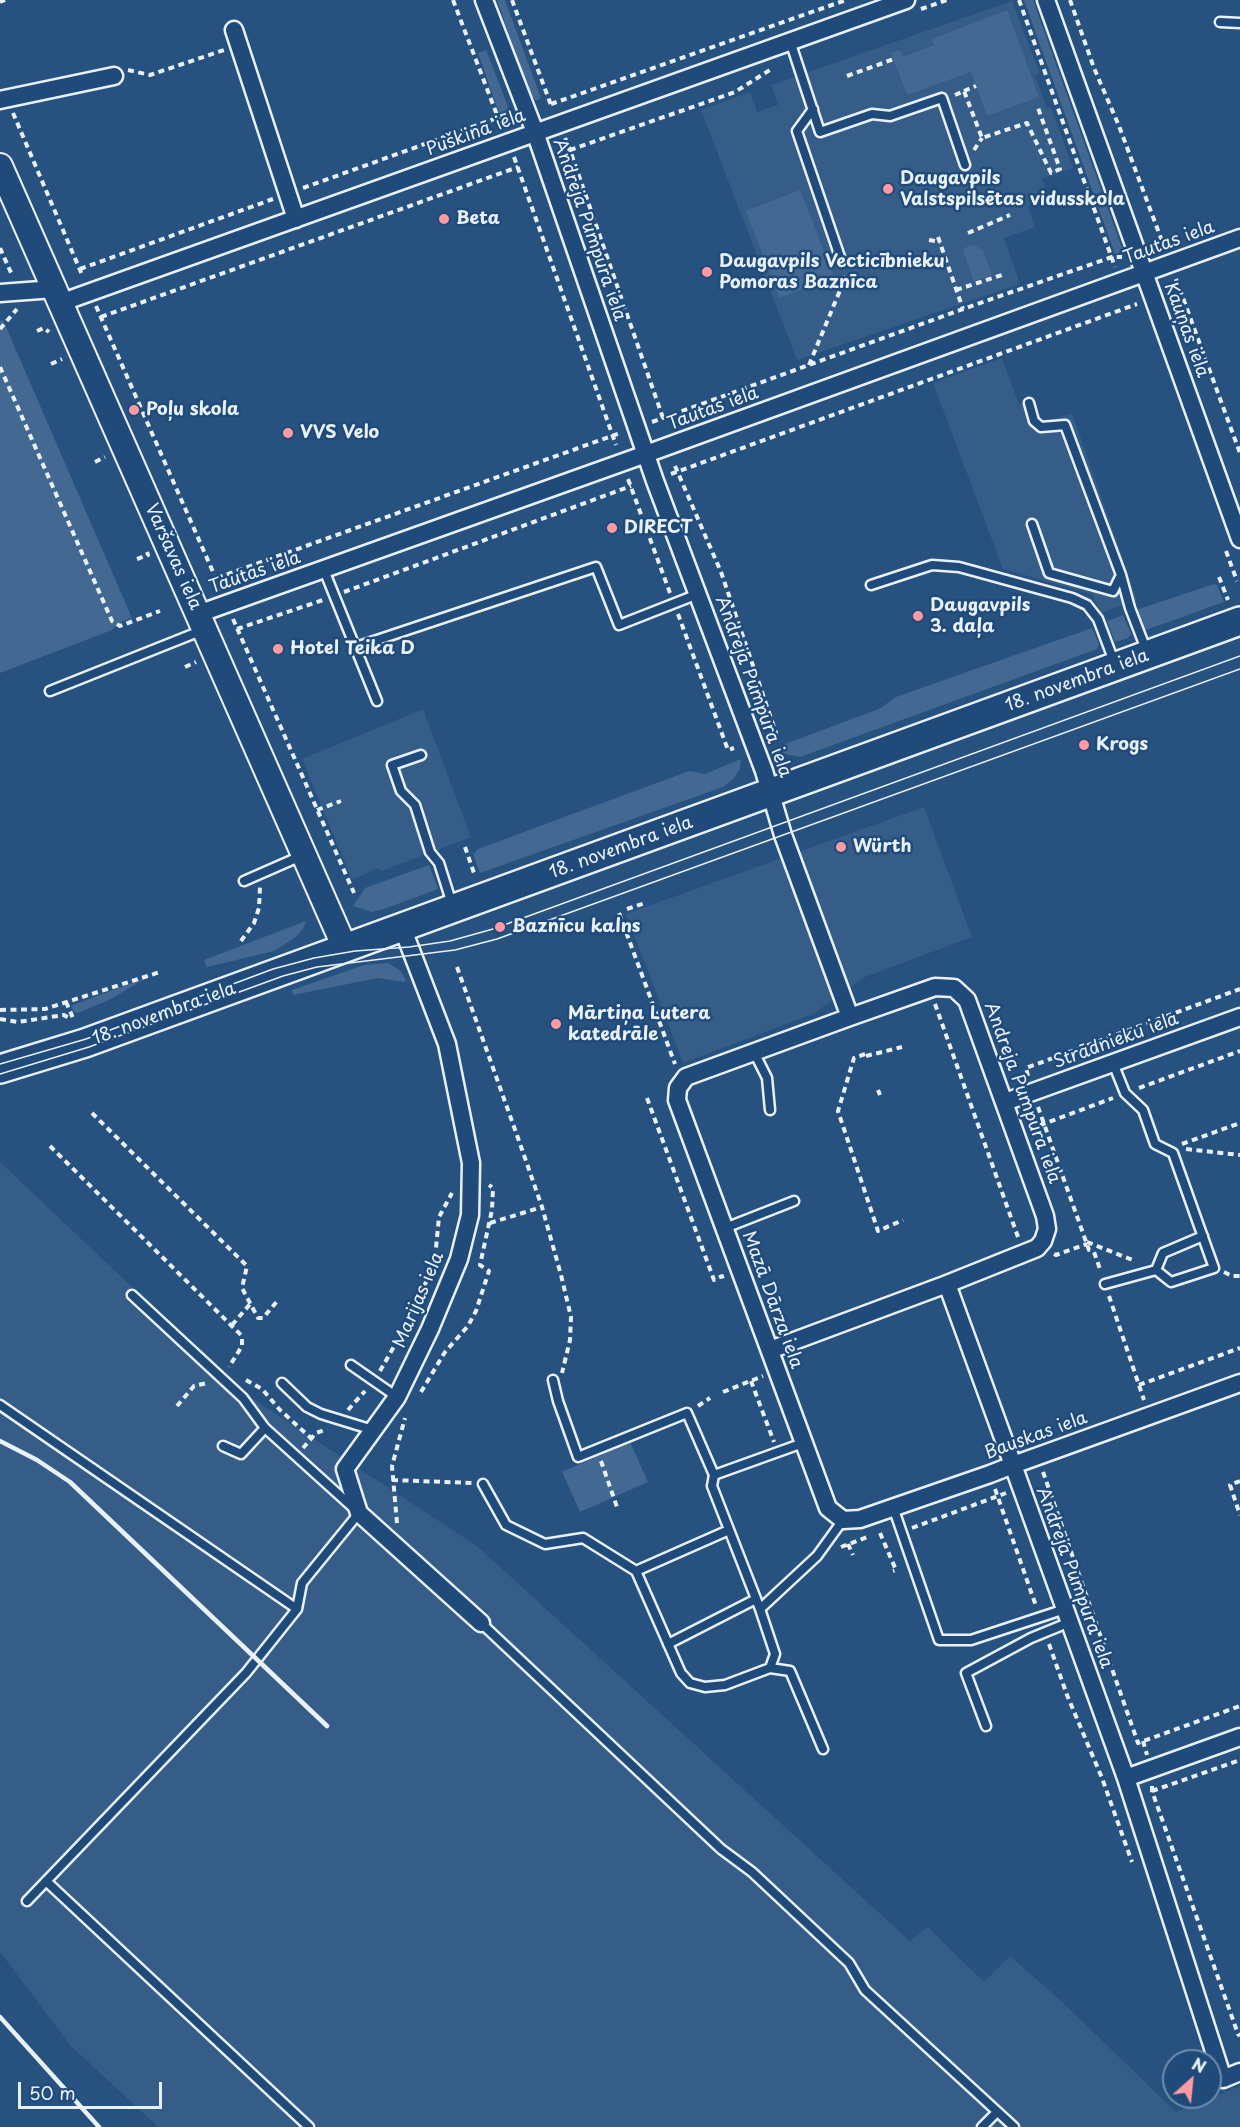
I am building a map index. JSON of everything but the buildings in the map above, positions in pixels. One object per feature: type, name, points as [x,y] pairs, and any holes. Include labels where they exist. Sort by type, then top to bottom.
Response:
[{"type":"main road","name":"18. novembra iela","points":[[0,1070],[85,1043],[1116,667],[1148,655],[1234,611]]},
{"type":"street","name":"Andreja Pumpura iela","points":[[484,0],[535,132],[646,454],[764,771],[788,849],[850,1017],[935,987],[954,988],[967,1000],[1045,1216],[1047,1229],[1044,1241],[1030,1251]]},
{"type":"street","name":"Kauņas iela","points":[[1046,0],[1240,538]]},
{"type":"street","name":"Puškina iela","points":[[0,293],[57,296],[296,219],[535,132],[792,48],[910,6]]},
{"type":"street","points":[[234,30],[296,219]]},
{"type":"street","points":[[3,99],[114,76]]},
{"type":"street","name":"Varšavas iela","points":[[0,166],[345,948]]},
{"type":"street","name":"Tautas iela","points":[[201,622],[324,570],[1240,238]]},
{"type":"street","name":"Marijas iela","points":[[402,927],[447,1044],[471,1163],[470,1215],[459,1259],[430,1329],[397,1397],[345,1469],[359,1513],[481,1623]]},
{"type":"street","points":[[680,1085],[686,1077],[850,1017]]},
{"type":"street","name":"Strādnieku iela","points":[[1005,1102],[1240,1017]]},
{"type":"street","name":"Mazā Dārza iela","points":[[680,1085],[677,1100],[803,1443],[828,1508],[843,1520]]},
{"type":"street","points":[[770,1350],[1030,1251]]},
{"type":"street","name":"Andreja Pumpura iela","points":[[947,1284],[1126,1778],[1223,2079],[1240,2072]]},
{"type":"street","name":"Bauskas iela","points":[[843,1520],[860,1519],[1240,1383]]},
{"type":"street","points":[[1126,1778],[1240,1737]]},
{"type":"lane","points":[[1220,22],[1240,23]]},
{"type":"lane","points":[[792,48],[820,132],[872,114],[890,116],[942,98],[965,165]]},
{"type":"lane","points":[[813,109],[797,131],[840,257]]},
{"type":"lane","points":[[1029,403],[1034,421],[1041,427],[1065,425],[1148,655]]},
{"type":"lane","points":[[1032,524],[1049,573],[1113,591],[1121,575]]},
{"type":"lane","points":[[871,585],[932,565],[959,567],[1072,598],[1087,605],[1098,620],[1116,667]]},
{"type":"lane","points":[[356,647],[596,567],[619,625],[698,594]]},
{"type":"lane","points":[[324,570],[377,701]]},
{"type":"lane","points":[[50,691],[201,622]]},
{"type":"lane","points":[[421,755],[392,765],[401,791],[415,805],[430,852],[439,863],[454,908]]},
{"type":"lane","points":[[244,881],[304,854]]},
{"type":"lane","points":[[754,1052],[767,1078],[770,1110]]},
{"type":"lane","points":[[1113,1063],[1125,1093],[1143,1110],[1155,1144],[1173,1154],[1214,1268],[1171,1282],[1156,1270]]},
{"type":"lane","points":[[725,1228],[795,1201]]},
{"type":"lane","points":[[1156,1270],[1162,1252],[1203,1236]]},
{"type":"lane","points":[[1105,1284],[1156,1270]]},
{"type":"lane","points":[[27,1901],[246,1673],[297,1609],[302,1582],[359,1513],[265,1428],[243,1398],[132,1295]]},
{"type":"lane","points":[[351,1365],[397,1397]]},
{"type":"lane","points":[[553,1380],[578,1457],[687,1413],[714,1475],[711,1486],[760,1609],[775,1654],[770,1668]]},
{"type":"lane","points":[[282,1383],[307,1407],[373,1430]]},
{"type":"lane","points":[[0,1405],[297,1609]]},
{"type":"lane","points":[[223,1446],[241,1454],[265,1428]]},
{"type":"lane","points":[[714,1475],[803,1443]]},
{"type":"lane","points":[[483,1484],[506,1525],[545,1544],[583,1538],[636,1571],[681,1673],[690,1683],[705,1687],[725,1685],[770,1668],[790,1671],[823,1749]]},
{"type":"lane","points":[[893,1507],[939,1640],[971,1640],[1040,1619],[1067,1616]]},
{"type":"lane","points":[[760,1609],[817,1556],[843,1520]]},
{"type":"lane","points":[[636,1571],[729,1530]]},
{"type":"lane","points":[[668,1644],[756,1599]]},
{"type":"lane","points":[[986,1726],[966,1673],[1045,1632],[1067,1616]]},
{"type":"lane","points":[[481,1623],[721,1849],[752,1872],[849,1963],[865,1990],[1014,2127]]},
{"type":"lane","points":[[46,1881],[309,2127]]},
{"type":"lane","points":[[982,2127],[997,2112]]},
{"type":"path","points":[[0,2],[5,0]]},
{"type":"path","points":[[453,0],[498,118]]},
{"type":"path","points":[[512,0],[555,114]]},
{"type":"path","points":[[551,104],[846,0]]},
{"type":"path","points":[[910,6],[947,0]]},
{"type":"path","points":[[1018,0],[1112,257]]},
{"type":"path","points":[[1070,0],[1094,68],[1119,126],[1163,243]]},
{"type":"path","points":[[552,157],[735,92],[792,48]]},
{"type":"path","points":[[114,76],[129,70],[150,75],[209,54],[224,50],[231,52]]},
{"type":"path","points":[[847,76],[894,59]]},
{"type":"path","points":[[943,100],[976,86]]},
{"type":"path","points":[[964,92],[982,138],[1027,123],[1050,173],[1060,169],[1037,105]]},
{"type":"path","points":[[3,99],[80,269]]},
{"type":"path","points":[[563,134],[660,419],[660,426]]},
{"type":"path","points":[[612,435],[217,578],[100,317],[518,167],[616,445]]},
{"type":"path","points":[[519,170],[525,168]]},
{"type":"path","points":[[968,233],[1010,215]]},
{"type":"path","points":[[938,237],[956,291],[970,315]]},
{"type":"path","points":[[929,240],[940,242]]},
{"type":"path","points":[[0,248],[14,281]]},
{"type":"path","points":[[651,422],[965,308],[1112,257],[1122,257]]},
{"type":"path","points":[[956,291],[1005,274]]},
{"type":"path","points":[[1174,275],[1240,453]]},
{"type":"path","points":[[809,365],[846,276]]},
{"type":"path","points":[[1128,300],[1130,306]]},
{"type":"path","points":[[0,329],[23,301]]},
{"type":"path","points":[[670,475],[1140,302]]},
{"type":"path","points":[[51,364],[62,359]]},
{"type":"path","points":[[0,367],[111,621],[120,626],[160,611]]},
{"type":"path","points":[[95,462],[105,457]]},
{"type":"path","points":[[675,466],[725,583],[776,733],[770,735]]},
{"type":"path","points":[[627,478],[728,750],[734,748]]},
{"type":"path","points":[[237,628],[335,596],[631,486]]},
{"type":"path","points":[[137,559],[146,556]]},
{"type":"path","points":[[1219,577],[1234,611]]},
{"type":"path","points":[[242,643],[354,893]]},
{"type":"path","points":[[317,810],[341,801]]},
{"type":"path","points":[[465,847],[475,877]]},
{"type":"path","points":[[241,941],[254,923],[259,908],[261,874]]},
{"type":"path","points":[[627,909],[645,903]]},
{"type":"path","points":[[619,913],[680,1085]]},
{"type":"path","points":[[457,968],[542,1207],[572,1317],[570,1340],[561,1377],[553,1380]]},
{"type":"path","points":[[0,1010],[45,1009],[159,972]]},
{"type":"path","points":[[1026,1068],[1240,989]]},
{"type":"path","points":[[929,990],[1030,1251],[1056,1255],[1087,1243],[1156,1270]]},
{"type":"path","points":[[0,1019],[18,1022],[64,1015],[71,1018],[66,1002]]},
{"type":"path","points":[[902,1047],[854,1058],[838,1111],[878,1231],[903,1220]]},
{"type":"path","points":[[878,1090],[880,1095]]},
{"type":"path","points":[[647,1098],[714,1280],[722,1276],[726,1286]]},
{"type":"path","points":[[1037,1103],[1089,1250],[1094,1252],[1139,1385],[1240,1348]]},
{"type":"path","points":[[92,1113],[247,1266],[242,1288],[258,1318],[263,1318],[279,1299]]},
{"type":"path","points":[[1240,1123],[1173,1147],[1240,1155]]},
{"type":"path","points":[[50,1146],[242,1336],[243,1346],[227,1370],[236,1375]]},
{"type":"path","points":[[296,1456],[316,1434],[329,1428],[340,1419],[375,1381],[428,1278],[435,1258],[439,1217],[454,1188]]},
{"type":"path","points":[[489,1224],[542,1207]]},
{"type":"path","points":[[420,1393],[445,1352],[468,1328],[476,1311],[489,1270],[480,1265]]},
{"type":"path","points":[[232,1325],[251,1303]]},
{"type":"path","points":[[756,1367],[760,1377]]},
{"type":"path","points":[[723,1392],[777,1370]]},
{"type":"path","points":[[177,1406],[194,1386],[213,1382],[219,1375]]},
{"type":"path","points":[[244,1380],[262,1389],[279,1410],[312,1439]]},
{"type":"path","points":[[751,1381],[778,1453]]},
{"type":"path","points":[[393,1544],[398,1530],[392,1466],[408,1411]]},
{"type":"path","points":[[596,1449],[618,1510]]},
{"type":"path","points":[[1038,1456],[1138,1743],[1240,1706]]},
{"type":"path","points":[[990,1474],[1040,1619]]},
{"type":"path","points":[[817,1556],[888,1530],[911,1529],[1046,1478]]},
{"type":"path","points":[[392,1480],[483,1484]]},
{"type":"path","points":[[1240,1481],[1230,1485],[1240,1515]]},
{"type":"path","points":[[880,1533],[896,1570],[893,1571]]},
{"type":"path","points":[[849,1544],[853,1555]]},
{"type":"path","points":[[1045,1632],[1135,1870]]},
{"type":"path","points":[[1240,1760],[1152,1791],[1240,2036]]},
{"type":"shaded area","points":[[497,0],[505,0],[541,98],[536,101],[529,92]]},
{"type":"shaded area","points":[[1024,0],[1033,0],[1123,251],[1115,254]]},
{"type":"shaded area","name":"Daugavpils Valstspilsētas vidusskola","points":[[1012,1],[1040,74],[1035,76],[1047,108],[1051,107],[1073,168],[1042,179],[1049,199],[1028,206],[1035,227],[1004,238],[1020,284],[797,360],[701,110],[750,92],[757,112],[778,105],[771,85]]},
{"type":"shaded area","points":[[1007,10],[1039,97],[987,116],[971,72],[907,95],[891,53],[900,50],[903,57],[934,45],[932,39]]},
{"type":"shaded area","points":[[486,50],[509,109],[499,113],[478,53]]},
{"type":"shaded area","points":[[800,190],[834,277],[779,298],[746,211]]},
{"type":"shaded area","points":[[974,245],[983,250],[992,275],[974,281],[963,250]]},
{"type":"shaded area","points":[[3,320],[132,618],[121,622],[112,630],[0,673],[0,321]]},
{"type":"shaded area","points":[[1002,358],[1019,404],[1034,400],[1042,423],[1072,413],[1137,600],[1101,613],[1092,594],[1003,569],[933,383]]},
{"type":"shaded area","points":[[1214,584],[1217,585],[1224,602],[1143,631],[1136,610]]},
{"type":"shaded area","points":[[1123,615],[1131,634],[1128,638],[1115,642],[1107,621]]},
{"type":"shaded area","points":[[1092,628],[1099,644],[1097,649],[800,757],[780,753],[774,748],[879,709],[896,697]]},
{"type":"shaded area","points":[[423,709],[471,837],[382,871],[377,868],[352,880],[302,759]]},
{"type":"shaded area","points":[[741,759],[740,769],[723,787],[480,873],[473,854],[478,849],[689,771],[705,774]]},
{"type":"shaded area","points":[[924,807],[972,937],[865,977],[813,1014],[683,1063],[626,914]]},
{"type":"shaded area","points":[[429,865],[438,889],[372,912],[353,906],[365,888]]},
{"type":"shaded area","points":[[306,921],[296,937],[274,951],[207,967],[204,960]]},
{"type":"shaded area","points":[[388,963],[401,971],[406,980],[404,982],[378,978],[293,995],[292,990],[364,965]]},
{"type":"shaded area","points":[[148,977],[109,1000],[78,1013],[73,1011],[73,1005]]},
{"type":"shaded area","points":[[0,1162],[244,1393],[477,1546],[910,1941],[928,1927],[984,1982],[1010,1956],[1061,2001],[1162,2098],[1162,2109],[1173,2109],[1176,2112],[1183,2109],[1222,2109],[1222,2093],[1240,2086],[1240,2127],[158,2127],[70,2045],[0,1952]]},
{"type":"shaded area","points":[[630,1442],[648,1482],[580,1512],[562,1472]]},
{"type":"tram line","points":[[0,1064],[86,1039],[273,969],[314,958],[355,951],[450,941],[493,929],[1240,656]]},
{"type":"tram line","points":[[0,1074],[89,1047],[283,976],[317,967],[455,950],[497,939],[1240,669]]},
{"type":"railway","points":[[0,1441],[37,1460],[70,1482],[327,1726]]},
{"type":"railway","points":[[0,2017],[99,2127]]},
{"type":"place","name":"Daugavpils Valstspilsētas vidusskola","points":[[888,189]]},
{"type":"place","name":"Beta","points":[[444,219]]},
{"type":"place","name":"Daugavpils Vecticībnieku Pomoras Baznīca","points":[[707,272]]},
{"type":"place","name":"Poļu skola","points":[[134,410]]},
{"type":"place","name":"VVS Velo","points":[[288,433]]},
{"type":"place","name":"DIRECT","points":[[612,528]]},
{"type":"place","name":"Daugavpils 3. daļa","points":[[918,616]]},
{"type":"place","name":"Hotel Teika D","points":[[278,649]]},
{"type":"place","name":"Krogs","points":[[1084,745]]},
{"type":"place","name":"Würth","points":[[841,847]]},
{"type":"place","name":"Baznīcu kalns","points":[[500,927]]},
{"type":"place","name":"Mārtiņa Lutera katedrāle","points":[[556,1024]]}]
